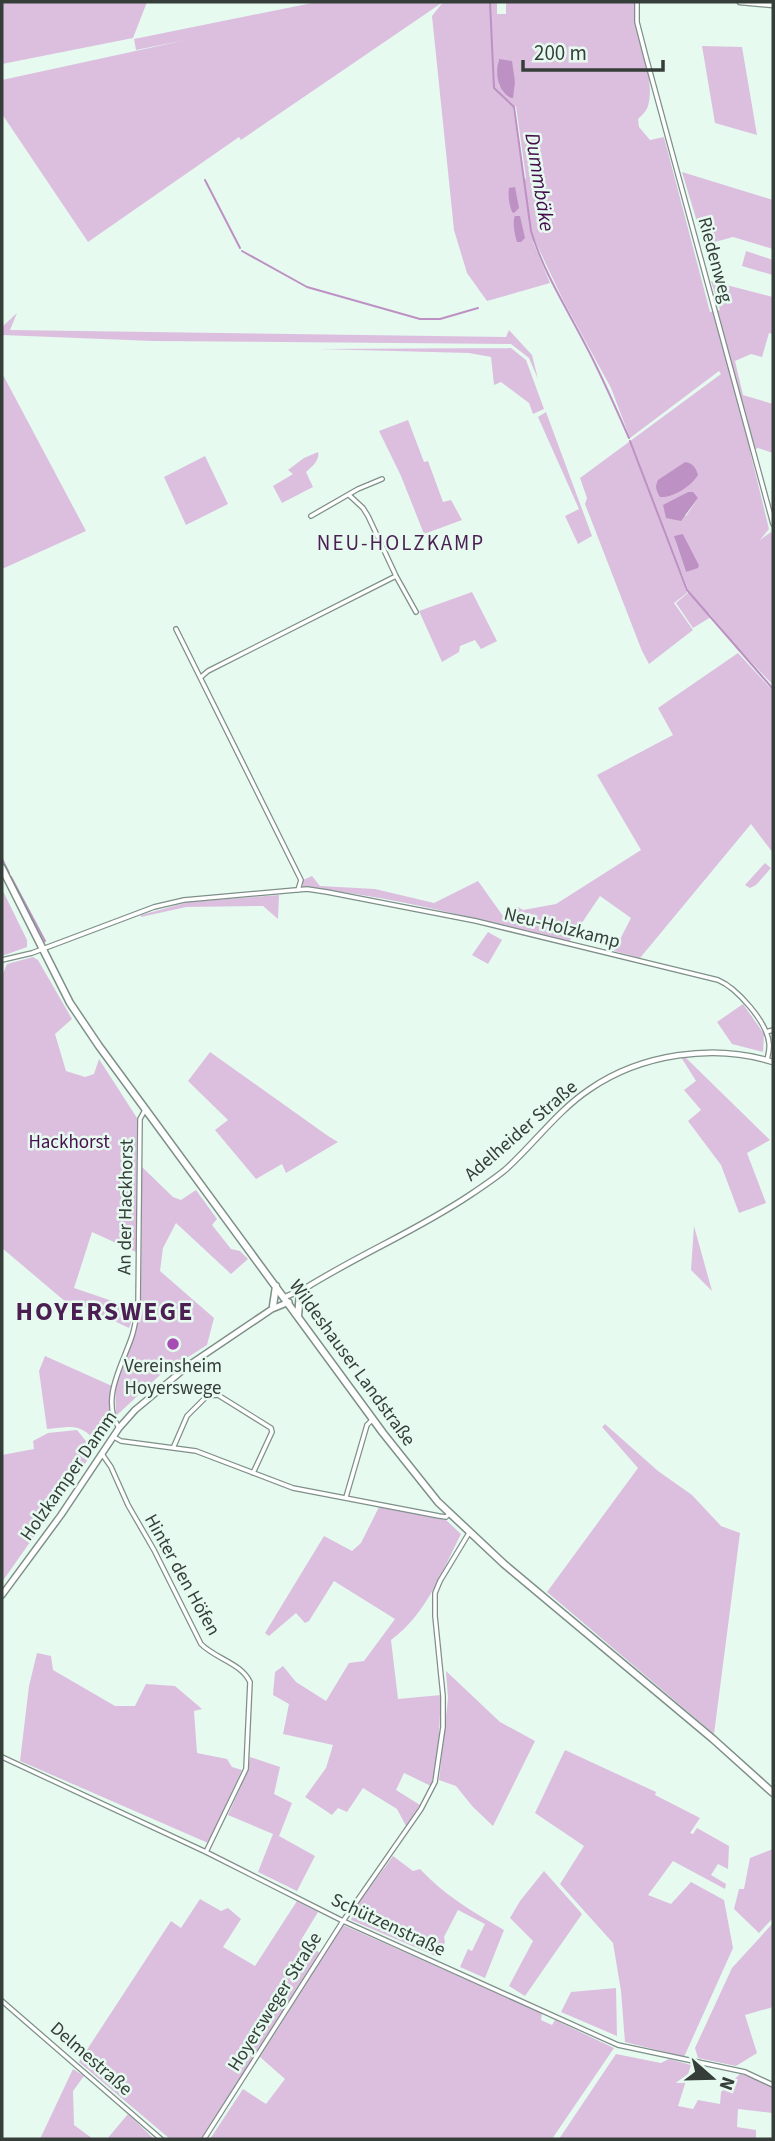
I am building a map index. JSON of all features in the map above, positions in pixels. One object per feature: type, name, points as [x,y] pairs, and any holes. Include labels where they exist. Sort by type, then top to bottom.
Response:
[{"type":"main road","name":"Wildeshauser Landstraße","points":[[2,869],[70,1003],[397,1452],[449,1514],[469,1533],[773,1793]]},
{"type":"main road","points":[[273,1307],[276,1286]]},
{"type":"main road","points":[[298,1315],[302,1291]]},
{"type":"main road","name":"Holzkamper Damm","points":[[2,1595],[135,1410],[175,1376],[287,1300]]},
{"type":"street","name":"Riedenweg","points":[[637,2],[636,22],[773,524]]},
{"type":"street","points":[[740,2],[773,5]]},
{"type":"street","points":[[311,516],[382,478]]},
{"type":"street","points":[[349,495],[363,508],[416,612]]},
{"type":"street","points":[[201,677],[208,671],[396,576]]},
{"type":"street","points":[[176,629],[301,880],[298,890]]},
{"type":"street","name":"Neu-Holzkamp","points":[[2,960],[154,907],[201,898],[298,890],[327,892],[463,918],[709,976],[729,984],[737,991],[766,1032]]},
{"type":"street","points":[[770,1061],[766,1032],[773,1030]]},
{"type":"street","name":"Adelheider Straße","points":[[287,1300],[468,1196],[504,1170],[589,1089],[621,1072],[656,1060],[690,1054],[718,1053],[770,1061]]},
{"type":"street","name":"An der Hackhorst","points":[[120,1428],[114,1416],[113,1385],[132,1335],[138,1308],[140,1119],[146,1109]]},
{"type":"street","points":[[173,1447],[187,1416],[207,1396],[218,1395],[271,1428],[272,1432],[253,1473]]},
{"type":"street","points":[[346,1497],[368,1424],[373,1419]]},
{"type":"street","points":[[114,1436],[121,1441],[196,1451],[293,1488],[439,1516],[446,1517],[449,1514]]},
{"type":"street","name":"Hinter den Höfen","points":[[102,1454],[111,1466],[128,1505],[201,1644],[246,1672],[250,1682],[246,1769],[206,1852]]},
{"type":"street","name":"Hoyersweger Straße","points":[[204,2139],[343,1921],[421,1809],[435,1782],[443,1727],[443,1706],[435,1594],[445,1571],[469,1533]]},
{"type":"street","name":"Schützenstraße","points":[[2,1757],[206,1852],[343,1921],[618,2045],[745,2073],[773,2085]]},
{"type":"street","name":"Delmestraße","points":[[2,2001],[161,2139]]},
{"type":"green space","points":[[2,2],[147,2],[133,38],[2,64]]},
{"type":"green space","points":[[317,2],[443,2],[241,140],[239,137],[88,242],[2,114],[2,80],[186,40],[136,50],[134,39]]},
{"type":"green space","points":[[443,2],[497,2],[497,14],[506,14],[506,2],[635,2],[637,28],[650,94],[647,108],[638,119],[639,127],[650,140],[664,137],[710,312],[720,310],[711,281],[773,297],[773,334],[769,333],[762,357],[751,354],[735,361],[743,395],[773,404],[773,453],[758,448],[750,451],[769,529],[760,540],[771,532],[773,540],[773,685],[708,612],[711,617],[693,628],[676,603],[689,592],[680,569],[687,593],[674,603],[693,630],[649,664],[642,651],[585,504],[587,498],[580,478],[721,374],[719,371],[630,438],[611,388],[564,302],[535,241],[533,242],[550,283],[487,301],[467,273],[454,230],[432,16]],"holes":[[[498,60],[515,82],[499,86]],[[516,106],[526,178],[524,180],[513,108]],[[685,462],[675,494],[656,484]],[[688,492],[698,498],[686,516],[664,506]],[[683,534],[699,565],[686,572],[675,539]]]},
{"type":"green space","points":[[702,46],[742,47],[757,135],[715,123]]},
{"type":"green space","points":[[682,172],[773,200],[773,249],[733,237],[704,245]]},
{"type":"green space","points":[[746,251],[773,260],[773,275],[742,266]]},
{"type":"green space","points":[[17,313],[10,330],[506,337],[509,330],[532,355],[538,379],[529,358],[511,344],[153,341],[2,335],[2,327]]},
{"type":"green space","points":[[511,348],[526,360],[544,409],[533,414],[529,403],[501,382],[494,385],[491,357],[469,353],[319,349]]},
{"type":"green space","points":[[2,373],[86,531],[2,569]]},
{"type":"green space","points":[[546,412],[592,536],[578,544],[565,516],[579,509],[538,417]]},
{"type":"green space","points":[[408,420],[424,462],[428,461],[443,502],[451,500],[462,520],[424,534],[401,476],[379,431]]},
{"type":"green space","points":[[318,452],[317,461],[306,472],[313,487],[282,503],[273,486],[293,474],[288,470]]},
{"type":"green space","points":[[205,456],[228,504],[186,525],[164,477]]},
{"type":"green space","points":[[472,592],[497,641],[481,649],[475,640],[460,646],[459,652],[442,662],[419,611]]},
{"type":"green space","points":[[738,653],[773,691],[773,853],[751,824],[640,958],[614,951],[631,918],[600,896],[569,942],[370,896],[303,888],[303,880],[312,876],[320,886],[375,889],[434,903],[478,881],[503,916],[518,907],[523,910],[556,904],[641,850],[597,775],[673,735],[658,708]]},
{"type":"green space","points":[[765,863],[771,868],[756,885],[750,888],[745,885]]},
{"type":"green space","points":[[2,889],[27,940],[27,947],[2,956]]},
{"type":"green space","points":[[279,895],[278,919],[263,906],[186,907],[141,917],[189,902]]},
{"type":"green space","points":[[488,932],[502,940],[488,964],[472,955]]},
{"type":"green space","name":"Hackhorst","points":[[33,957],[38,960],[72,1019],[55,1034],[66,1071],[85,1077],[94,1074],[99,1059],[137,1118],[136,1252],[92,1232],[74,1288],[136,1309],[129,1328],[87,1308],[67,1303],[2,1248],[2,976],[7,964]]},
{"type":"green space","points":[[743,1004],[764,1034],[763,1052],[732,1044],[717,1022]]},
{"type":"green space","points":[[210,1052],[338,1142],[286,1173],[282,1164],[256,1179],[215,1130],[228,1120],[188,1081]]},
{"type":"green space","points":[[681,1057],[685,1057],[770,1140],[747,1153],[766,1203],[739,1213],[721,1165],[688,1121],[701,1110],[684,1090],[696,1081]]},
{"type":"green space","points":[[142,1167],[173,1197],[181,1200],[196,1190],[217,1219],[212,1225],[231,1249],[240,1251],[248,1259],[231,1274],[176,1223],[163,1248],[160,1271],[214,1318],[207,1345],[160,1375],[116,1416],[115,1385],[135,1333],[141,1308]]},
{"type":"green space","points":[[694,1226],[712,1291],[691,1270]]},
{"type":"green space","points":[[45,1356],[112,1386],[111,1419],[97,1443],[86,1432],[75,1427],[47,1429],[39,1371]]},
{"type":"green space","points":[[605,1424],[658,1471],[692,1495],[721,1526],[740,1533],[714,1734],[547,1592],[638,1468],[602,1427]]},
{"type":"green space","points":[[77,1430],[94,1451],[2,1582],[2,1455],[34,1449],[33,1441],[48,1433]]},
{"type":"green space","points":[[379,1507],[446,1520],[461,1534],[424,1605],[391,1640],[398,1699],[441,1695],[438,1755],[431,1786],[404,1773],[396,1790],[420,1805],[406,1826],[397,1809],[363,1788],[347,1812],[338,1808],[332,1815],[305,1797],[326,1768],[333,1745],[283,1734],[289,1704],[273,1695],[275,1672],[283,1666],[296,1682],[326,1701],[349,1663],[364,1661],[395,1619],[334,1581],[309,1621],[305,1623],[296,1613],[269,1636],[265,1633],[324,1536],[352,1551],[361,1543]]},
{"type":"green space","points":[[37,1653],[51,1656],[53,1670],[115,1706],[135,1706],[146,1684],[175,1686],[202,1709],[194,1711],[197,1753],[227,1759],[232,1767],[242,1770],[208,1843],[20,1761],[29,1686]]},
{"type":"green space","points":[[446,1671],[500,1722],[535,1741],[493,1826],[456,1786],[439,1780],[448,1698]]},
{"type":"green space","points":[[565,1750],[656,1792],[655,1795],[700,1818],[690,1833],[693,1834],[697,1828],[729,1846],[728,1869],[718,1864],[711,1875],[726,1884],[725,1889],[673,1861],[648,1895],[671,1904],[691,1882],[724,1900],[733,1948],[684,2057],[625,2042],[621,1991],[613,1943],[560,1884],[584,1846],[535,1813]]},
{"type":"green space","points":[[250,1757],[280,1767],[274,1794],[292,1803],[279,1836],[315,1856],[297,1891],[258,1872],[273,1834],[228,1815],[248,1770]]},
{"type":"green space","points":[[773,1849],[773,1918],[759,1933],[734,1909],[739,1889],[744,1889],[750,1858]]},
{"type":"green space","points":[[393,1856],[413,1871],[420,1869],[449,1895],[504,1930],[485,1978],[460,1967],[468,1949],[472,1951],[485,1924],[458,1910],[444,1937],[445,1942],[438,1957],[351,1920],[355,1908]]},
{"type":"green space","points":[[544,1871],[582,1914],[525,1996],[509,1986],[533,1941],[510,1918]]},
{"type":"green space","points":[[200,1899],[221,1911],[228,1908],[241,1919],[223,1947],[255,1966],[297,1901],[318,1912],[301,1940],[320,1953],[201,2139],[170,2139],[79,2062],[171,1921],[181,1928]]},
{"type":"green space","points":[[773,1923],[773,2007],[745,2015],[757,2053],[736,2066],[698,2058],[695,2048],[732,1968]]},
{"type":"green space","points":[[343,1925],[542,2013],[541,2020],[552,2025],[555,2020],[614,2048],[552,2139],[210,2139],[243,2089],[266,2104],[285,2079],[260,2057]]},
{"type":"green space","points":[[616,1988],[617,2036],[561,2012],[571,1992]]},
{"type":"green space","points":[[616,2054],[661,2063],[669,2059],[691,2065],[678,2106],[693,2109],[698,2100],[720,2104],[721,2092],[740,2074],[757,2078],[773,2088],[773,2113],[738,2109],[737,2127],[756,2130],[756,2139],[559,2139]]},
{"type":"green space","points":[[73,2069],[84,2076],[73,2091],[74,2125],[93,2139],[40,2139]]},
{"type":"green space","points":[[128,2114],[154,2139],[107,2139]]},
{"type":"shaded area","points":[[499,59],[512,61],[515,82],[513,98],[506,95],[500,86],[497,76]]},
{"type":"shaded area","points":[[515,187],[519,208],[514,213],[510,206],[509,188]]},
{"type":"shaded area","points":[[515,216],[520,216],[525,238],[521,242],[517,242],[515,236]]},
{"type":"shaded area","points":[[685,462],[694,466],[698,475],[682,490],[671,496],[660,497],[656,487],[658,480]]},
{"type":"shaded area","points":[[693,492],[698,498],[681,521],[666,518],[663,505]]},
{"type":"shaded area","points":[[683,534],[699,565],[698,568],[686,572],[674,536]]},
{"type":"waterway","name":"Dummbäke","points":[[490,2],[494,88],[514,107],[531,231],[548,275],[597,367],[629,438]]},
{"type":"waterway","points":[[205,180],[240,248]]},
{"type":"waterway","points":[[242,251],[307,287],[420,319],[440,319],[478,308]]},
{"type":"waterway","name":"Dummbäke","points":[[630,441],[687,590],[773,689]]},
{"type":"waterway","points":[[2,859],[9,873]]},
{"type":"waterway","points":[[11,877],[45,941]]},
{"type":"place","name":"Vereinsheim Hoyerswege","points":[[173,1344]]},
{"type":"district","name":"NEU-HOLZKAMP","points":[[401,543]]},
{"type":"district","name":"HOYERSWEGE","points":[[105,1311]]}]
